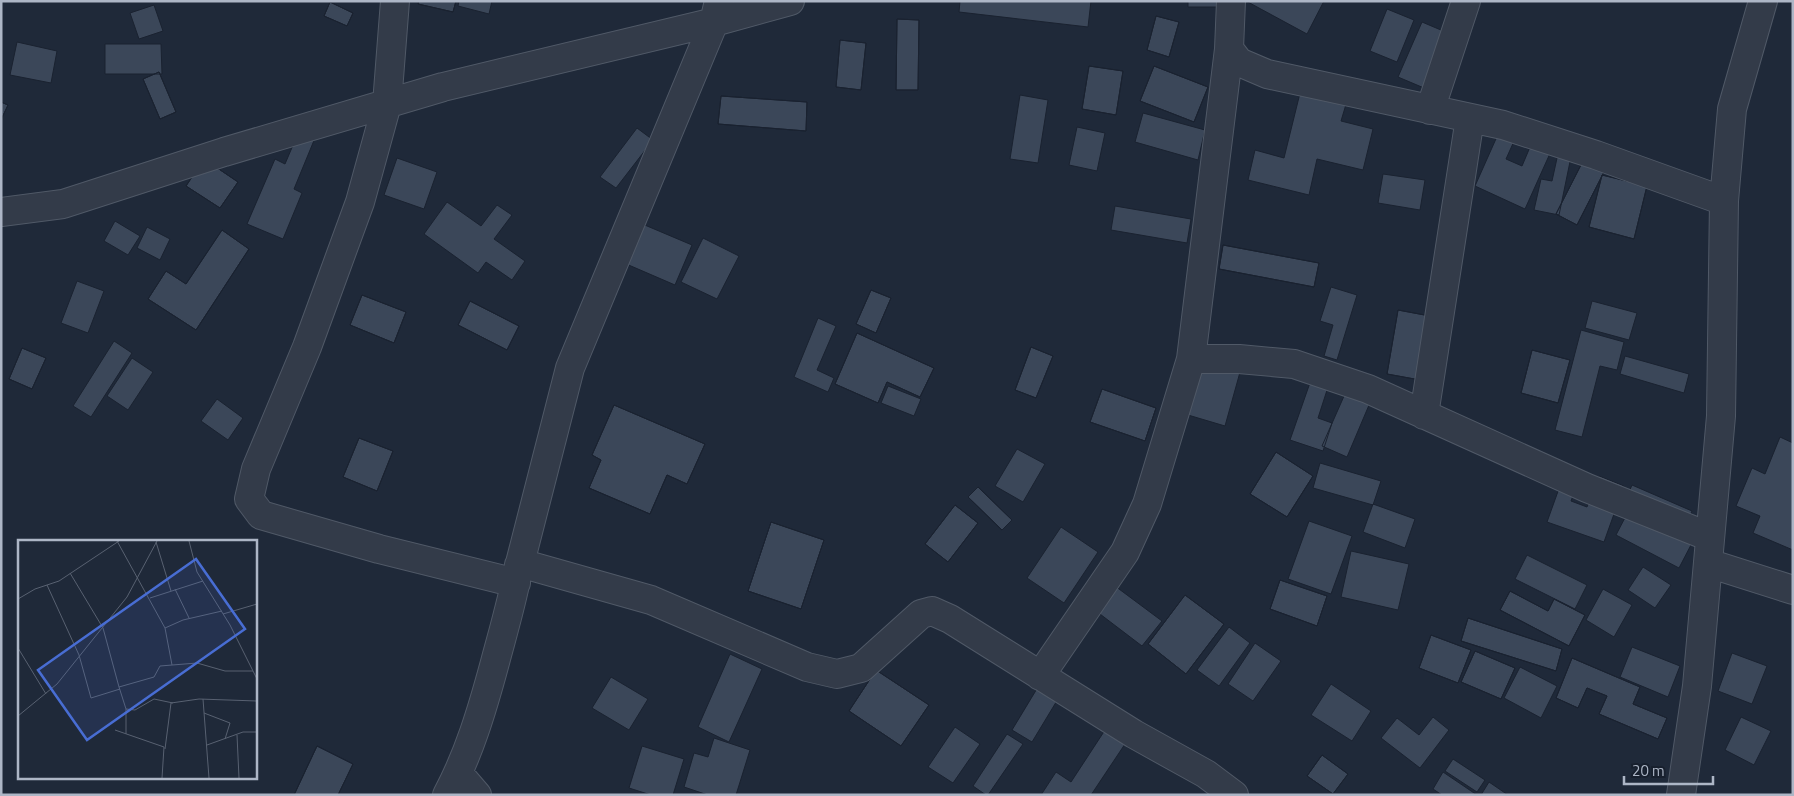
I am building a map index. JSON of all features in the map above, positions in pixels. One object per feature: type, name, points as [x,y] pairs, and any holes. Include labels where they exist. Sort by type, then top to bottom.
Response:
[{"type":"street","points":[[395,1],[387,104],[360,202],[307,347],[256,469],[250,499],[261,515],[379,549],[518,573],[651,600],[807,667],[837,674],[861,668],[921,614],[932,611],[950,619],[1134,734],[1206,774],[1234,795]]},
{"type":"street","points":[[1,212],[63,204],[224,152],[443,87],[716,12],[790,1]]},
{"type":"street","points":[[1040,676],[1125,552],[1147,504],[1191,359],[1229,49],[1231,1]]},
{"type":"street","points":[[1430,110],[1466,1]]},
{"type":"street","points":[[1681,795],[1697,686],[1721,416],[1724,201],[1732,109],[1763,1]]},
{"type":"street","points":[[476,795],[453,784],[482,710],[570,368],[716,12]]},
{"type":"street","points":[[1229,49],[1239,62],[1266,74],[1503,125],[1596,155],[1724,201]]},
{"type":"street","points":[[1424,415],[1470,118]]},
{"type":"street","points":[[1191,359],[1239,359],[1294,364],[1368,389],[1587,488],[1793,590]]},
{"type":"building","points":[[419,1],[456,1],[453,12],[418,4]]},
{"type":"building","points":[[419,1],[456,1],[453,12],[418,4]]},
{"type":"building","points":[[459,1],[492,1],[489,14],[458,6]]},
{"type":"building","points":[[960,1],[1091,1],[1088,27],[959,12]]},
{"type":"building","points":[[1188,1],[1217,1],[1217,7],[1188,7]]},
{"type":"building","points":[[1246,1],[1324,1],[1307,34]]},
{"type":"building","points":[[330,2],[353,13],[347,26],[324,16]]},
{"type":"building","points":[[330,2],[353,13],[347,26],[324,16]]},
{"type":"building","points":[[154,5],[163,31],[139,39],[130,13]]},
{"type":"building","points":[[1387,9],[1414,20],[1397,62],[1370,51]]},
{"type":"building","points":[[1156,16],[1179,22],[1169,57],[1147,50]]},
{"type":"building","points":[[1156,16],[1179,22],[1169,57],[1147,50]]},
{"type":"building","points":[[897,19],[919,20],[918,90],[896,90]]},
{"type":"building","points":[[897,19],[919,20],[918,90],[896,90]]},
{"type":"building","points":[[1422,22],[1448,33],[1424,88],[1398,77]]},
{"type":"building","points":[[840,40],[866,43],[861,90],[836,87]]},
{"type":"building","points":[[840,40],[866,43],[861,90],[836,87]]},
{"type":"building","points":[[17,42],[57,51],[51,83],[10,75]]},
{"type":"building","points":[[105,44],[161,44],[162,74],[105,74]]},
{"type":"building","points":[[1089,66],[1123,71],[1116,115],[1082,109]]},
{"type":"building","points":[[1089,66],[1123,71],[1116,115],[1082,109]]},
{"type":"building","points":[[1154,66],[1208,87],[1194,122],[1140,101]]},
{"type":"building","points":[[1154,66],[1208,87],[1194,122],[1140,101]]},
{"type":"building","points":[[159,72],[176,112],[160,119],[143,79]]},
{"type":"building","points":[[159,72],[176,112],[160,119],[143,79]]},
{"type":"building","points":[[1301,89],[1347,101],[1341,121],[1373,129],[1363,170],[1317,159],[1309,195],[1248,180],[1255,150],[1284,158]]},
{"type":"building","points":[[1020,95],[1048,100],[1038,163],[1010,159]]},
{"type":"building","points":[[721,96],[807,102],[806,131],[718,124]]},
{"type":"building","points":[[721,96],[807,102],[806,131],[718,124]]},
{"type":"building","points":[[1,102],[8,105],[1,120]]},
{"type":"building","points":[[1,102],[8,105],[1,120]]},
{"type":"building","points":[[1143,113],[1205,130],[1198,160],[1135,142]]},
{"type":"building","points":[[1077,127],[1105,133],[1097,171],[1069,165]]},
{"type":"building","points":[[637,128],[653,140],[616,188],[600,177]]},
{"type":"building","points":[[299,131],[315,138],[294,189],[302,193],[283,239],[247,224],[275,159],[285,164]]},
{"type":"building","points":[[1499,132],[1515,139],[1506,159],[1522,166],[1533,140],[1552,149],[1525,209],[1475,186]]},
{"type":"building","points":[[1559,149],[1572,152],[1559,215],[1534,210],[1541,179],[1552,181]]},
{"type":"building","points":[[1585,157],[1606,168],[1577,225],[1556,214]]},
{"type":"building","points":[[1585,157],[1606,168],[1577,225],[1556,214]]},
{"type":"building","points":[[397,158],[437,172],[424,209],[384,195]]},
{"type":"building","points":[[204,159],[238,182],[220,208],[186,186]]},
{"type":"building","points":[[204,159],[238,182],[220,208],[186,186]]},
{"type":"building","points":[[1383,174],[1425,180],[1420,210],[1378,203]]},
{"type":"building","points":[[1602,175],[1647,186],[1634,239],[1589,227]]},
{"type":"building","points":[[1602,175],[1647,186],[1634,239],[1589,227]]},
{"type":"building","points":[[447,202],[481,226],[497,205],[512,215],[494,239],[525,261],[512,280],[486,262],[478,273],[424,234]]},
{"type":"building","points":[[1115,206],[1191,219],[1187,243],[1111,230]]},
{"type":"building","points":[[115,221],[140,236],[128,255],[104,241]]},
{"type":"building","points":[[640,223],[692,245],[675,285],[624,263]]},
{"type":"building","points":[[147,227],[170,239],[160,260],[137,248]]},
{"type":"building","points":[[222,230],[249,249],[196,330],[148,299],[166,271],[186,284]]},
{"type":"building","points":[[222,230],[249,249],[196,330],[148,299],[166,271],[186,284]]},
{"type":"building","points":[[703,238],[739,256],[717,299],[681,282]]},
{"type":"building","points":[[1223,245],[1319,263],[1314,287],[1219,269]]},
{"type":"building","points":[[1223,245],[1319,263],[1314,287],[1219,269]]},
{"type":"building","points":[[77,281],[104,291],[88,333],[61,323]]},
{"type":"building","points":[[1331,287],[1357,295],[1337,360],[1324,356],[1333,325],[1320,321]]},
{"type":"building","points":[[871,290],[891,298],[876,333],[856,324]]},
{"type":"building","points":[[871,290],[891,298],[876,333],[856,324]]},
{"type":"building","points":[[362,295],[406,312],[394,343],[350,325]]},
{"type":"building","points":[[362,295],[406,312],[394,343],[350,325]]},
{"type":"building","points":[[470,301],[519,326],[507,350],[458,325]]},
{"type":"building","points":[[470,301],[519,326],[507,350],[458,325]]},
{"type":"building","points":[[1592,301],[1637,313],[1629,340],[1585,328]]},
{"type":"building","points":[[1398,310],[1430,316],[1420,380],[1387,374]]},
{"type":"building","points":[[1398,310],[1430,316],[1420,380],[1387,374]]},
{"type":"building","points":[[818,318],[836,326],[817,370],[834,378],[828,392],[794,377]]},
{"type":"building","points":[[1581,330],[1624,342],[1617,370],[1600,366],[1582,437],[1555,430]]},
{"type":"building","points":[[857,333],[934,368],[920,397],[887,382],[878,403],[835,384]]},
{"type":"building","points":[[857,333],[934,368],[920,397],[887,382],[878,403],[835,384]]},
{"type":"building","points":[[114,341],[132,353],[91,417],[73,406]]},
{"type":"building","points":[[1031,347],[1053,356],[1036,398],[1015,390]]},
{"type":"building","points":[[1031,347],[1053,356],[1036,398],[1015,390]]},
{"type":"building","points":[[22,348],[46,358],[32,389],[9,379]]},
{"type":"building","points":[[22,348],[46,358],[32,389],[9,379]]},
{"type":"building","points":[[1532,350],[1570,360],[1558,403],[1521,393]]},
{"type":"building","points":[[1532,350],[1570,360],[1558,403],[1521,393]]},
{"type":"building","points":[[1206,355],[1242,365],[1225,426],[1188,415]]},
{"type":"building","points":[[1625,356],[1689,374],[1684,393],[1620,374]]},
{"type":"building","points":[[132,358],[153,372],[128,410],[107,396]]},
{"type":"building","points":[[1312,377],[1329,384],[1318,418],[1332,423],[1323,451],[1290,440]]},
{"type":"building","points":[[888,386],[921,399],[914,416],[881,403]]},
{"type":"building","points":[[1348,387],[1372,398],[1347,457],[1322,446]]},
{"type":"building","points":[[1102,389],[1156,408],[1145,441],[1090,422]]},
{"type":"building","points":[[1102,389],[1156,408],[1145,441],[1090,422]]},
{"type":"building","points":[[217,399],[243,418],[228,440],[201,421]]},
{"type":"building","points":[[614,405],[705,444],[687,484],[667,475],[650,514],[589,488],[601,460],[592,455]]},
{"type":"building","points":[[614,405],[705,444],[687,484],[667,475],[650,514],[589,488],[601,460],[592,455]]},
{"type":"building","points":[[1780,437],[1793,443],[1793,550],[1753,533],[1760,516],[1736,506],[1752,468],[1765,474]]},
{"type":"building","points":[[359,438],[393,451],[377,491],[343,477]]},
{"type":"building","points":[[359,438],[393,451],[377,491],[343,477]]},
{"type":"building","points":[[1017,449],[1045,464],[1023,502],[995,486]]},
{"type":"building","points":[[1276,452],[1313,476],[1287,517],[1250,494]]},
{"type":"building","points":[[1276,452],[1313,476],[1287,517],[1250,494]]},
{"type":"building","points":[[1320,463],[1381,481],[1373,505],[1313,488]]},
{"type":"building","points":[[1566,469],[1581,474],[1571,501],[1587,507],[1599,476],[1624,486],[1604,542],[1547,522]]},
{"type":"building","points":[[1632,485],[1692,511],[1683,532],[1623,506]]},
{"type":"building","points":[[978,487],[1012,520],[1002,530],[968,497]]},
{"type":"building","points":[[978,487],[1012,520],[1002,530],[968,497]]},
{"type":"building","points":[[1373,504],[1415,519],[1405,548],[1363,532]]},
{"type":"building","points":[[955,505],[978,523],[948,562],[925,544]]},
{"type":"building","points":[[955,505],[978,523],[948,562],[925,544]]},
{"type":"building","points":[[1629,510],[1692,543],[1679,568],[1616,535]]},
{"type":"building","points":[[1309,521],[1352,536],[1331,594],[1288,579]]},
{"type":"building","points":[[771,522],[824,540],[801,609],[748,591]]},
{"type":"building","points":[[771,522],[824,540],[801,609],[748,591]]},
{"type":"building","points":[[1061,527],[1098,552],[1064,603],[1027,578]]},
{"type":"building","points":[[1351,551],[1409,564],[1398,610],[1341,597]]},
{"type":"building","points":[[1527,555],[1587,585],[1575,609],[1515,579]]},
{"type":"building","points":[[1643,567],[1671,585],[1655,608],[1628,590]]},
{"type":"building","points":[[1280,580],[1327,596],[1317,626],[1270,609]]},
{"type":"building","points":[[1280,580],[1327,596],[1317,626],[1270,609]]},
{"type":"building","points":[[1115,586],[1162,621],[1142,646],[1096,611]]},
{"type":"building","points":[[1603,589],[1632,605],[1614,637],[1586,620]]},
{"type":"building","points":[[1510,591],[1548,611],[1554,599],[1585,615],[1569,646],[1500,610]]},
{"type":"building","points":[[1510,591],[1548,611],[1554,599],[1585,615],[1569,646],[1500,610]]},
{"type":"building","points":[[1185,595],[1224,624],[1186,674],[1148,644]]},
{"type":"building","points":[[1185,595],[1224,624],[1186,674],[1148,644]]},
{"type":"building","points":[[1468,618],[1562,649],[1556,671],[1461,641]]},
{"type":"building","points":[[1468,618],[1562,649],[1556,671],[1461,641]]},
{"type":"building","points":[[1229,627],[1250,643],[1219,686],[1197,670]]},
{"type":"building","points":[[1431,635],[1471,650],[1458,683],[1419,668]]},
{"type":"building","points":[[1431,635],[1471,650],[1458,683],[1419,668]]},
{"type":"building","points":[[1255,643],[1281,661],[1253,701],[1228,684]]},
{"type":"building","points":[[1632,647],[1680,666],[1668,697],[1620,677]]},
{"type":"building","points":[[1475,651],[1515,668],[1501,699],[1461,682]]},
{"type":"building","points":[[1475,651],[1515,668],[1501,699],[1461,682]]},
{"type":"building","points":[[1732,653],[1767,666],[1752,704],[1718,691]]},
{"type":"building","points":[[730,654],[762,669],[729,742],[698,727]]},
{"type":"building","points":[[1572,658],[1640,687],[1633,704],[1667,718],[1658,739],[1599,714],[1607,696],[1587,688],[1578,708],[1556,698]]},
{"type":"building","points":[[1572,658],[1640,687],[1633,704],[1667,718],[1658,739],[1599,714],[1607,696],[1587,688],[1578,708],[1556,698]]},
{"type":"building","points":[[1520,667],[1557,686],[1541,718],[1504,698]]},
{"type":"building","points":[[876,670],[929,705],[901,746],[849,711]]},
{"type":"building","points":[[876,670],[929,705],[901,746],[849,711]]},
{"type":"building","points":[[611,677],[648,699],[629,730],[592,708]]},
{"type":"building","points":[[1041,682],[1061,694],[1032,742],[1012,730]]},
{"type":"building","points":[[1331,684],[1371,711],[1352,741],[1311,715]]},
{"type":"building","points":[[1433,717],[1449,730],[1420,768],[1381,738],[1397,718],[1419,735]]},
{"type":"building","points":[[1741,717],[1771,731],[1754,765],[1725,750]]},
{"type":"building","points":[[955,727],[980,744],[953,783],[928,767]]},
{"type":"building","points":[[1107,727],[1127,741],[1091,795],[1041,795],[1056,772],[1071,782]]},
{"type":"building","points":[[1007,734],[1023,744],[988,795],[986,795],[973,786]]},
{"type":"building","points":[[714,738],[750,750],[736,795],[708,795],[684,787],[694,753],[708,757]]},
{"type":"building","points":[[317,746],[353,764],[338,795],[294,795]]},
{"type":"building","points":[[317,746],[353,764],[338,795],[294,795]]},
{"type":"building","points":[[642,746],[684,759],[673,795],[651,795],[629,788]]},
{"type":"building","points":[[1322,755],[1348,774],[1333,794],[1307,776]]},
{"type":"building","points":[[1322,755],[1348,774],[1333,794],[1307,776]]},
{"type":"building","points":[[1453,759],[1485,780],[1477,792],[1445,771]]},
{"type":"building","points":[[1443,772],[1477,795],[1442,795],[1433,789]]},
{"type":"building","points":[[1489,782],[1508,795],[1481,795]]}]
